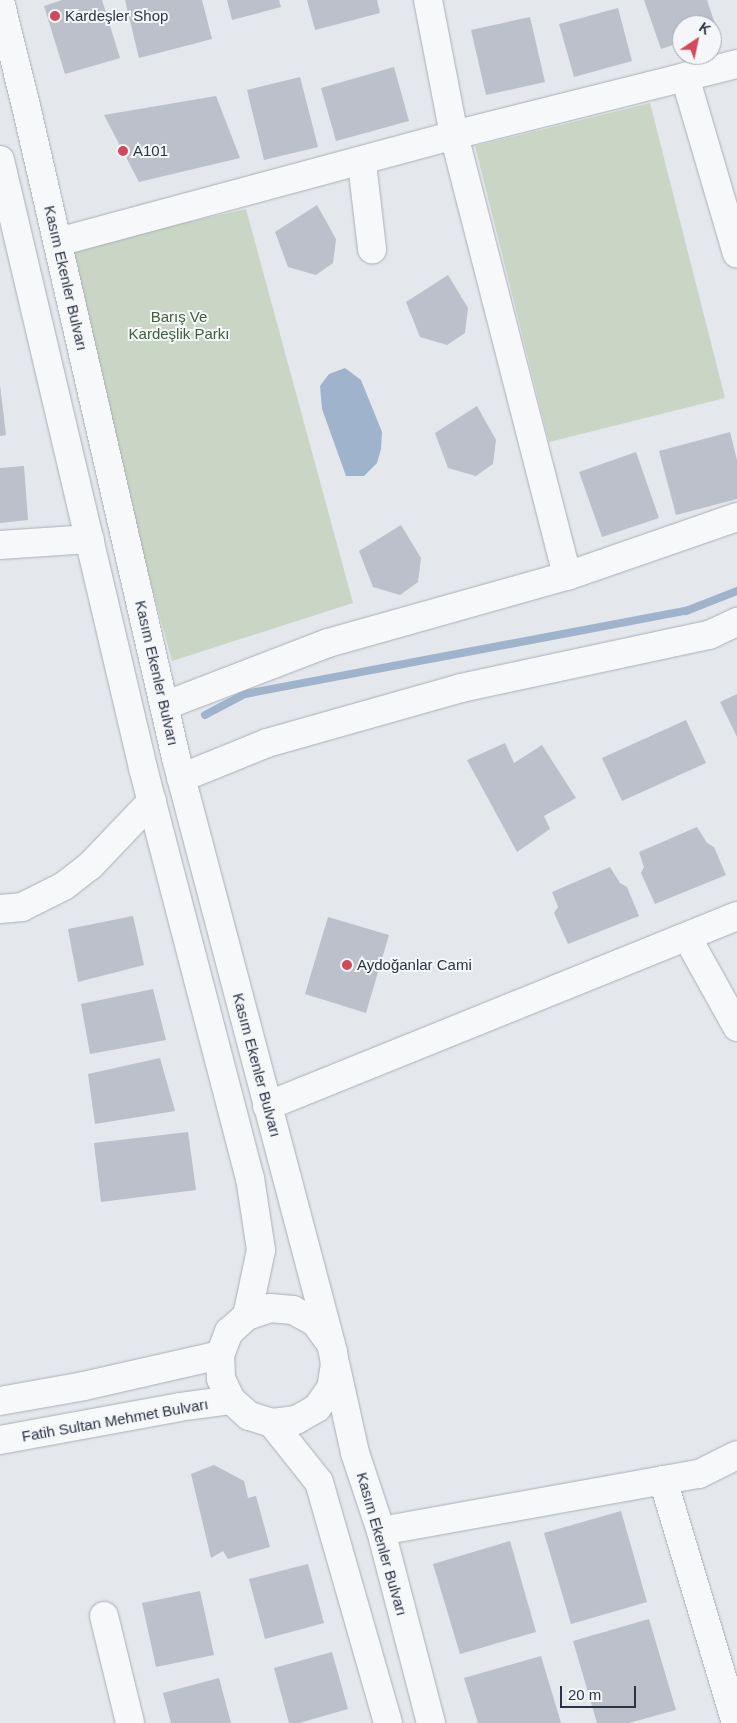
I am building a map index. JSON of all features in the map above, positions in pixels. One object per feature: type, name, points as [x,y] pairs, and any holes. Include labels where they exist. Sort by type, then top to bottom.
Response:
[{"type":"street","points":[[428,0],[454,135],[567,576]]},
{"type":"street","name":"Kasım Ekenler Bulvarı","points":[[0,1],[58,242],[181,778],[332,1352],[355,1452],[381,1531],[431,1723]]},
{"type":"street","points":[[58,242],[454,135],[737,64]]},
{"type":"street","points":[[685,77],[737,254]]},
{"type":"street","points":[[0,160],[152,801],[250,1178],[261,1250],[247,1316]]},
{"type":"street","points":[[360,161],[372,249]]},
{"type":"street","points":[[164,706],[328,643],[567,576],[737,517]]},
{"type":"street","points":[[0,545],[90,538]]},
{"type":"street","points":[[181,778],[267,743],[452,691],[709,635],[737,622]]},
{"type":"street","points":[[0,909],[22,907],[64,886],[90,866],[152,801]]},
{"type":"street","points":[[267,1106],[737,916]]},
{"type":"street","points":[[687,937],[737,1027]]},
{"type":"street","points":[[270,1308],[293,1310],[315,1322],[332,1352],[330,1388],[317,1408],[296,1420],[272,1423],[249,1416],[231,1400],[221,1379],[220,1355],[229,1332],[247,1316],[270,1308]]},
{"type":"street","points":[[0,1401],[84,1386],[220,1355]]},
{"type":"street","name":"Fatih Sultan Mehmet Bulvarı","points":[[0,1440],[179,1407],[231,1400]]},
{"type":"street","points":[[272,1423],[319,1482],[388,1723]]},
{"type":"street","points":[[381,1531],[699,1474],[737,1455]]},
{"type":"street","points":[[663,1480],[736,1723]]},
{"type":"street","points":[[104,1616],[130,1723]]},
{"type":"green space","points":[[650,103],[725,398],[549,442],[475,146]]},
{"type":"green space","name":"Barış Ve Kardeşlik Parkı","points":[[246,209],[353,603],[172,661],[60,251]]},
{"type":"water","points":[[345,368],[361,380],[382,432],[381,449],[377,463],[364,476],[346,476],[322,409],[320,386],[329,374]]},
{"type":"building","points":[[62,0],[102,0],[120,58],[65,74],[44,6]]},
{"type":"building","points":[[125,0],[202,0],[212,39],[139,58]]},
{"type":"building","points":[[227,0],[279,0],[281,7],[232,20]]},
{"type":"building","points":[[307,0],[377,0],[380,13],[315,30]]},
{"type":"building","points":[[644,0],[707,0],[712,15],[672,15],[672,45],[661,49]]},
{"type":"building","points":[[618,8],[632,61],[574,77],[559,24]]},
{"type":"building","points":[[530,17],[545,82],[486,95],[471,30]]},
{"type":"building","points":[[394,67],[409,121],[336,141],[321,88]]},
{"type":"building","points":[[300,77],[318,147],[264,160],[247,90]]},
{"type":"building","points":[[216,96],[240,158],[139,182],[104,115]]},
{"type":"building","points":[[317,205],[336,239],[333,263],[316,275],[288,267],[275,232]]},
{"type":"building","points":[[448,275],[468,308],[465,333],[447,345],[420,337],[406,302]]},
{"type":"building","points":[[0,385],[6,435],[0,436]]},
{"type":"building","points":[[477,406],[496,440],[493,464],[476,476],[448,468],[435,433]]},
{"type":"building","points":[[730,432],[737,460],[737,499],[676,515],[659,451]]},
{"type":"building","points":[[636,452],[659,518],[602,537],[579,472]]},
{"type":"building","points":[[24,466],[28,520],[0,523],[0,468]]},
{"type":"building","points":[[401,525],[421,558],[418,582],[400,595],[373,587],[359,551]]},
{"type":"building","points":[[737,694],[737,737],[720,702]]},
{"type":"building","points":[[686,720],[706,763],[622,801],[602,758]]},
{"type":"building","points":[[505,743],[514,763],[542,745],[576,798],[544,816],[550,829],[517,852],[467,760]]},
{"type":"building","points":[[697,827],[707,843],[714,847],[726,875],[655,904],[641,873],[644,867],[639,852]]},
{"type":"building","points":[[610,867],[620,883],[627,887],[639,916],[568,944],[554,913],[558,907],[552,892]]},
{"type":"building","points":[[133,916],[144,965],[78,982],[68,929]]},
{"type":"building","name":"Aydoğanlar Cami","points":[[328,917],[389,935],[366,1013],[305,994]]},
{"type":"building","points":[[153,989],[166,1040],[90,1054],[81,1004]]},
{"type":"building","points":[[160,1058],[175,1111],[95,1124],[88,1074]]},
{"type":"building","points":[[188,1132],[196,1190],[101,1202],[94,1143]]},
{"type":"building","points":[[214,1465],[244,1481],[248,1498],[256,1496],[270,1547],[228,1559],[223,1551],[211,1558],[191,1474]]},
{"type":"building","points":[[621,1511],[647,1602],[571,1624],[544,1533]]},
{"type":"building","points":[[510,1541],[536,1632],[460,1654],[433,1564]]},
{"type":"building","points":[[308,1564],[324,1623],[265,1639],[249,1579]]},
{"type":"building","points":[[200,1591],[214,1655],[156,1667],[142,1603]]},
{"type":"building","points":[[649,1619],[676,1710],[629,1723],[597,1723],[573,1641]]},
{"type":"building","points":[[332,1652],[348,1709],[299,1723],[289,1723],[274,1668]]},
{"type":"building","points":[[541,1656],[561,1723],[478,1723],[464,1678]]},
{"type":"building","points":[[219,1678],[231,1723],[171,1723],[163,1693]]},
{"type":"waterway","points":[[205,715],[245,694],[686,611],[737,591]]},
{"type":"place","name":"Kardeşler Shop","points":[[55,16]]},
{"type":"place","name":"A101","points":[[123,151]]},
{"type":"place","name":"Aydoğanlar Cami","points":[[347,965]]}]
